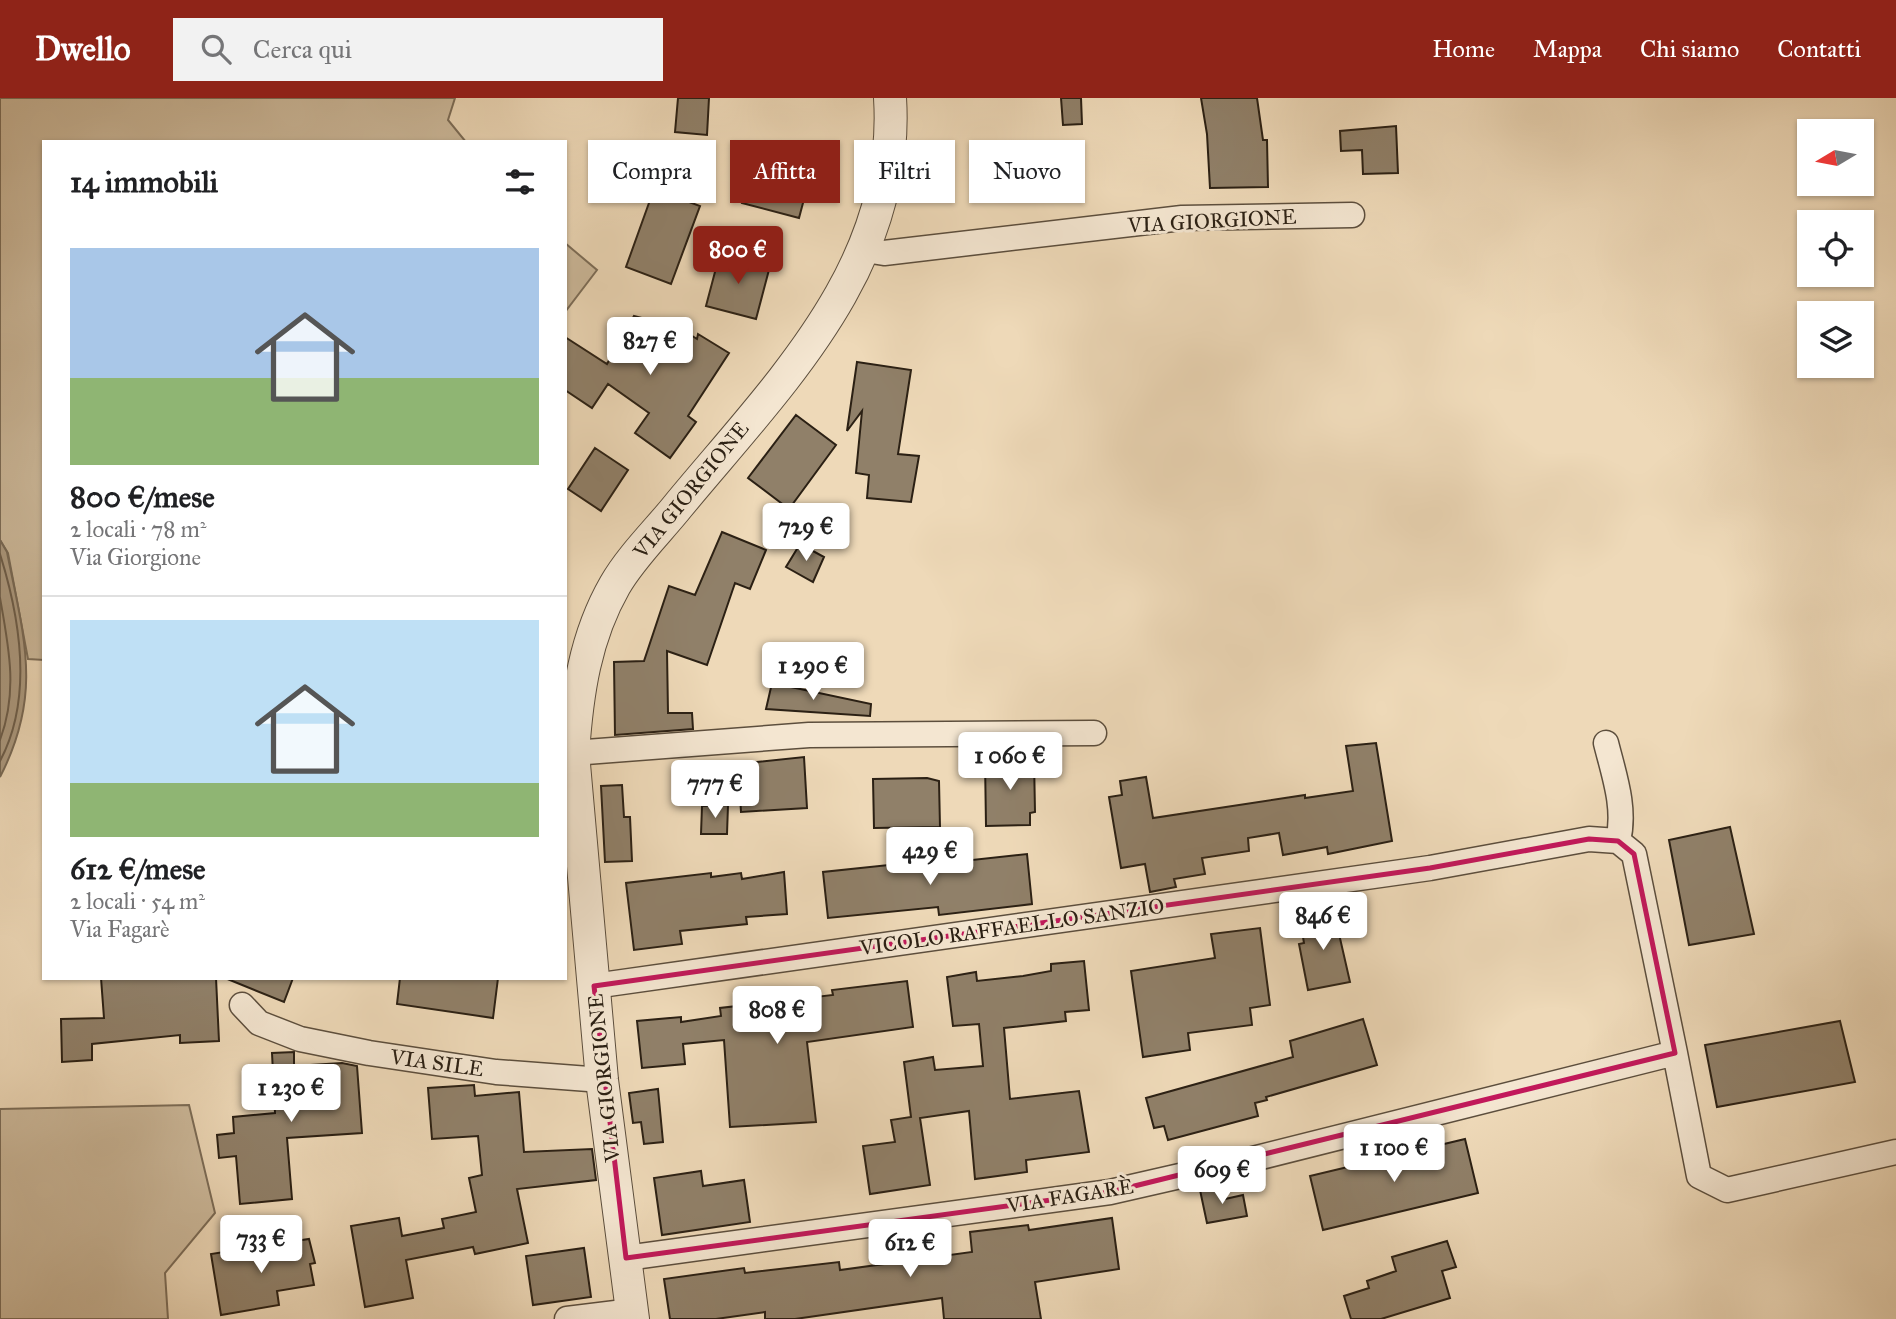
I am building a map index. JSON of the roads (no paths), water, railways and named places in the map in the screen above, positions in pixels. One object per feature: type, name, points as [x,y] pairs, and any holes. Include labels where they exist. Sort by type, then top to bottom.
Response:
[{"type":"street","name":"VIA GIORGIONE","points":[[633,1315],[602,1080],[573,753],[576,705],[589,640],[615,583],[809,346],[839,301],[865,250],[884,184],[891,120],[890,98]]},
{"type":"street","name":"VIA GIORGIONE","points":[[865,250],[884,253],[1182,218],[1352,215]]},
{"type":"street","points":[[573,753],[808,735],[1094,733]]},
{"type":"street","points":[[1606,743],[1620,801],[1622,824],[1618,841],[1634,854],[1699,1176],[1727,1189],[1896,1153]]},
{"type":"street","name":"VICOLO RAFFAELLO SANZIO","points":[[594,986],[1430,868],[1589,839],[1618,841]]},
{"type":"street","name":"VIA SILE","points":[[242,1005],[259,1023],[300,1039],[369,1053],[496,1072],[602,1080]]},
{"type":"street","name":"VIA FAGARÈ","points":[[626,1258],[1110,1192],[1237,1163],[1675,1053]]},
{"type":"street","points":[[567,1319],[633,1315]]},
{"type":"water","points":[[0,540],[7,552],[24,639],[26,692],[22,719],[0,777]]}]
